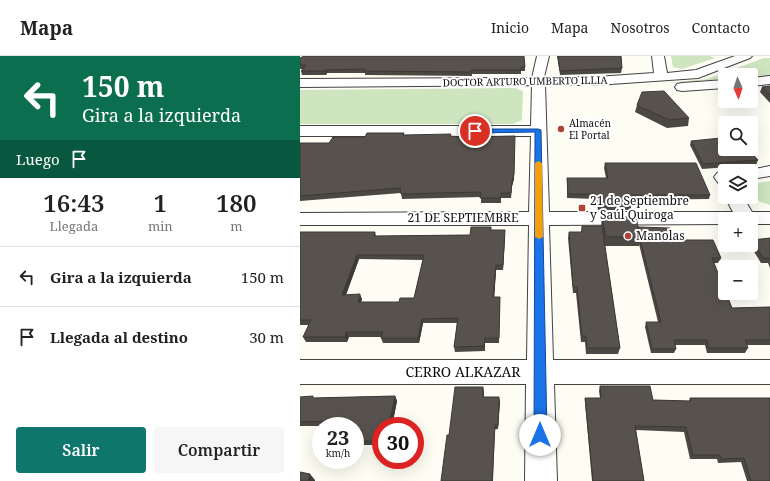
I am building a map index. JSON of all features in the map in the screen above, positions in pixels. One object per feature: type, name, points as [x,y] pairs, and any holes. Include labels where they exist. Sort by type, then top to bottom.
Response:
[{"type":"street","points":[[541,481],[538,73],[543,56]]},
{"type":"street","points":[[658,56],[661,77]]},
{"type":"street","name":"DOCTOR ARTURO UMBERTO ILLIA","points":[[300,84],[596,81],[661,77],[698,74],[746,56]]},
{"type":"street","points":[[641,78],[650,90],[718,85]]},
{"type":"street","points":[[758,81],[770,80]]},
{"type":"street","points":[[300,131],[538,130]]},
{"type":"street","points":[[758,173],[770,172]]},
{"type":"street","name":"21 DE SEPTIEMBRE","points":[[300,219],[718,218]]},
{"type":"street","name":"21 DE SEPTIEMBRE","points":[[758,218],[770,218]]},
{"type":"street","name":"CERRO ALKAZAR","points":[[300,372],[770,372]]},
{"type":"green space","points":[[671,56],[710,56],[715,58],[682,69],[673,67]]},
{"type":"green space","points":[[764,58],[770,58],[770,76],[758,77],[758,68],[737,68]]},
{"type":"green space","points":[[718,75],[718,80],[656,84],[707,79]]},
{"type":"green space","points":[[515,88],[523,91],[522,120],[513,124],[300,124],[300,90]]},
{"type":"green space","points":[[770,181],[770,205],[758,201],[758,183]]},
{"type":"building","points":[[304,56],[524,56],[525,67],[521,67],[521,70],[472,70],[471,72],[364,71],[365,69],[301,71],[306,65],[300,65],[300,58]]},
{"type":"building","points":[[558,56],[621,56],[622,68],[560,71]]},
{"type":"building","points":[[770,86],[770,95],[762,87]]},
{"type":"building","points":[[664,91],[689,118],[669,120],[637,105],[642,92]]},
{"type":"building","points":[[367,133],[404,133],[403,135],[451,134],[450,136],[464,137],[515,136],[514,174],[511,193],[501,193],[501,198],[480,198],[481,192],[401,194],[400,188],[300,196],[300,143],[329,143],[333,137],[365,137]]},
{"type":"building","points":[[718,138],[718,156],[754,156],[758,160],[703,164],[691,141]]},
{"type":"building","points":[[605,163],[696,163],[710,195],[629,195],[631,206],[599,206],[596,194],[568,194],[567,178],[608,178]]},
{"type":"building","points":[[602,217],[636,217],[640,237],[606,237]]},
{"type":"building","points":[[582,226],[602,226],[620,348],[587,348],[586,336],[582,336],[577,287],[573,287],[569,232],[582,232]]},
{"type":"building","points":[[471,227],[491,227],[491,230],[505,230],[503,265],[496,265],[493,297],[500,297],[499,338],[485,338],[484,346],[454,347],[458,318],[422,319],[418,338],[381,338],[383,332],[346,332],[345,337],[303,337],[311,320],[300,320],[300,232],[375,232],[374,236],[470,235]],"holes":[[[357,255],[424,255],[414,298],[400,298],[399,302],[358,302],[360,294],[342,295]]]},
{"type":"building","points":[[638,227],[670,228],[674,240],[713,240],[721,258],[712,258],[718,273],[718,300],[729,300],[732,308],[770,307],[770,340],[745,340],[748,348],[709,348],[707,340],[674,340],[676,349],[652,349],[646,322],[661,322]]},
{"type":"building","points":[[770,238],[770,258],[763,258],[758,250],[758,239]]},
{"type":"building","points":[[600,386],[650,386],[653,400],[691,401],[690,398],[770,398],[770,481],[751,481],[744,458],[721,459],[720,455],[693,455],[686,427],[635,426],[644,481],[593,481],[585,398],[601,398]]},
{"type":"building","points":[[455,387],[483,387],[483,397],[499,397],[498,425],[495,425],[492,481],[441,481]]},
{"type":"building","points":[[395,396],[391,417],[372,417],[372,441],[364,441],[364,417],[312,417],[312,422],[300,422],[300,397]]},
{"type":"building","points":[[300,472],[310,474],[308,481],[300,481]]},
{"type":"slow traffic","points":[[538,163],[539,237]]},
{"type":"place","name":"Almacén El Portal","points":[[561,129]]},
{"type":"place","name":"21 de Septiembre y Saúl Quiroga","points":[[582,208]]},
{"type":"place","name":"Manolas","points":[[628,236]]},
{"type":"route","points":[[475,131],[538,130],[540,435]]}]
